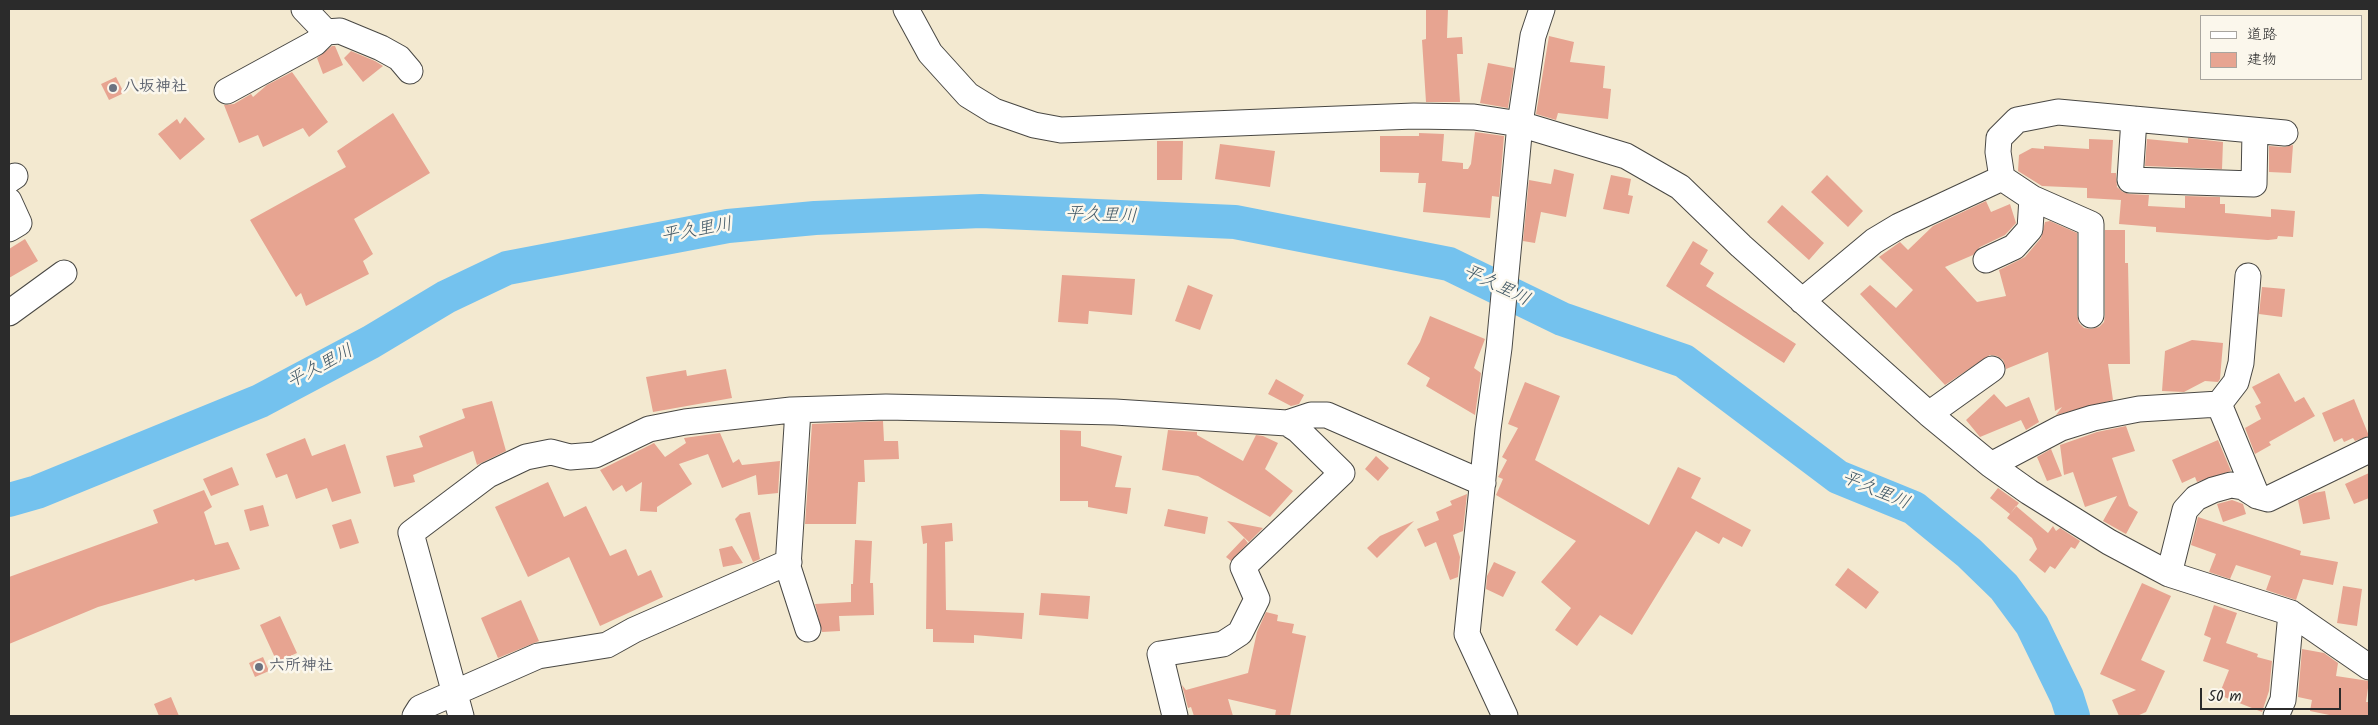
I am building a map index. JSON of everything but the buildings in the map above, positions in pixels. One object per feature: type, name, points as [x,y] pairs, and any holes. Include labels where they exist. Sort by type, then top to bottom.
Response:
[{"type":"street","points":[[304,9],[326,32]]},
{"type":"street","points":[[906,9],[930,53],[968,95],[994,111],[1034,125],[1061,130],[1414,116],[1474,117],[1520,124],[1626,156],[1672,182],[1703,207],[1741,246],[1802,301],[1991,465],[2079,524],[2169,574],[2292,613],[2369,667]]},
{"type":"street","points":[[1505,716],[1466,634],[1488,429],[1499,348],[1520,124],[1533,36],[1542,9]]},
{"type":"street","points":[[227,91],[315,43],[326,32],[340,31],[381,48],[399,58],[410,71]]},
{"type":"street","points":[[2091,315],[2091,224],[2032,198],[2002,178],[1998,152],[1999,138],[2018,120],[2058,112],[2285,133]]},
{"type":"street","points":[[2134,119],[2130,180],[2254,184],[2255,131]]},
{"type":"street","points":[[1802,301],[1874,241],[1899,226],[2002,178]]},
{"type":"street","points":[[1986,260],[2014,247],[2030,229],[2032,198]]},
{"type":"street","points":[[9,201],[19,223],[9,229]]},
{"type":"street","points":[[9,314],[64,272]]},
{"type":"street","points":[[1991,465],[2061,428],[2093,418],[2139,409],[2219,404],[2236,382],[2241,363],[2248,276]]},
{"type":"street","points":[[1930,414],[1992,369]]},
{"type":"street","points":[[2219,404],[2257,496]]},
{"type":"street","points":[[461,716],[411,533],[488,475],[526,458],[552,452],[570,457],[595,455],[649,429],[686,422],[798,410],[886,407],[1097,412],[1287,423],[1311,415],[1327,415],[1483,483]]},
{"type":"street","points":[[798,410],[788,567],[808,629]]},
{"type":"street","points":[[1175,716],[1160,654],[1223,644],[1240,633],[1257,599],[1243,567],[1342,473],[1298,430],[1287,423]]},
{"type":"street","points":[[2169,574],[2185,510],[2196,498],[2212,490],[2231,485],[2243,487],[2257,496],[2268,499],[2369,450]]},
{"type":"street","points":[[415,716],[420,708],[538,656],[607,646],[634,630],[788,562]]},
{"type":"street","points":[[2276,716],[2283,700],[2292,613]]},
{"type":"waterway","name":"平久里川","points":[[9,500],[37,492],[260,401],[371,342],[446,297],[507,268],[728,226],[815,218],[981,211],[1235,222],[1449,264],[1562,319],[1684,361],[1838,477],[1914,508],[1969,553],[2004,587],[2032,625],[2067,697],[2073,716]]},
{"type":"place","name":"八坂神社","points":[[113,88]]},
{"type":"place","name":"六所神社","points":[[259,667]]}]
